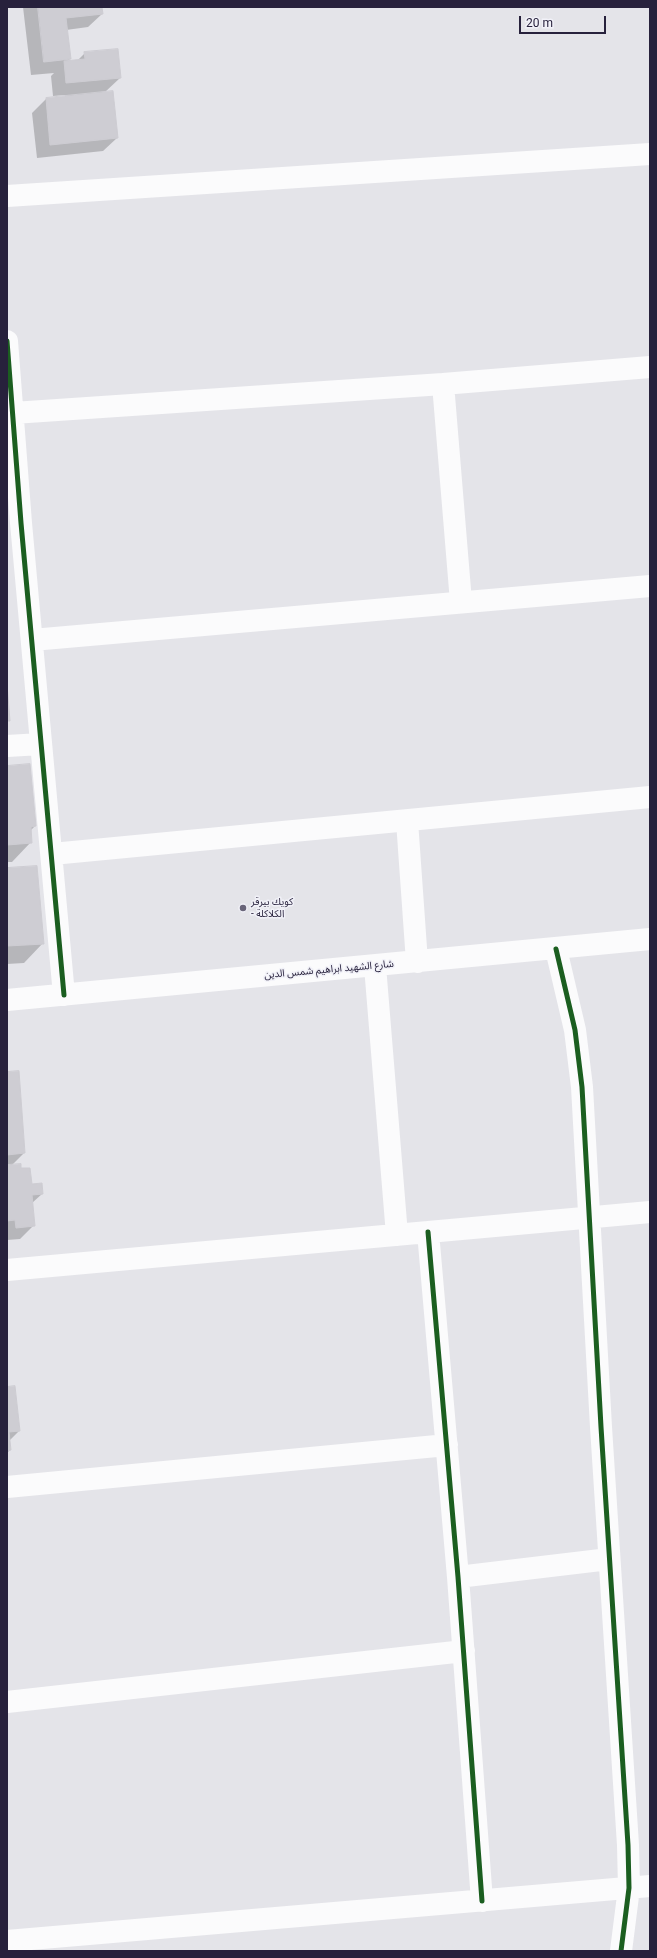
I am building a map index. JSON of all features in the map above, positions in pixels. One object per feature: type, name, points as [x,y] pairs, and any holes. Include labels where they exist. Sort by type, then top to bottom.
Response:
[{"type":"street","points":[[7,196],[650,154]]},
{"type":"street","points":[[7,341],[13,413],[14,524],[32,640],[64,995]]},
{"type":"street","points":[[13,413],[443,384],[650,367]]},
{"type":"street","points":[[443,384],[461,602]]},
{"type":"street","points":[[32,640],[650,586]]},
{"type":"street","points":[[7,746],[41,744]]},
{"type":"street","points":[[52,854],[650,797]]},
{"type":"street","points":[[407,821],[417,962]]},
{"type":"street","name":"شارع الشهيد ابراهيم شمس الدين","points":[[7,1000],[650,940]]},
{"type":"street","points":[[556,949],[575,1030],[582,1087],[609,1559],[628,1845],[640,1887],[621,1951]]},
{"type":"street","points":[[375,966],[397,1235]]},
{"type":"street","points":[[7,1270],[650,1212]]},
{"type":"street","points":[[428,1232],[464,1651],[482,1901]]},
{"type":"street","points":[[7,1487],[447,1445]]},
{"type":"street","points":[[458,1577],[609,1559]]},
{"type":"street","points":[[7,1702],[464,1651]]},
{"type":"street","points":[[7,1941],[640,1887]]},
{"type":"building","points":[[38,7],[102,7],[103,14],[66,18],[71,59],[44,62]]},
{"type":"building","points":[[118,49],[121,78],[66,83],[64,61],[85,59],[84,52]]},
{"type":"building","points":[[113,91],[118,138],[50,145],[46,98]]},
{"type":"building","points":[[7,684],[10,721],[7,721]]},
{"type":"building","points":[[30,764],[36,826],[31,827],[32,843],[7,845],[7,766]]},
{"type":"building","points":[[37,866],[44,944],[7,946],[7,868]]},
{"type":"building","points":[[19,1071],[25,1153],[7,1155],[7,1072]]},
{"type":"building","points":[[21,1164],[21,1168],[30,1168],[32,1184],[42,1183],[43,1194],[32,1195],[35,1226],[16,1228],[15,1220],[7,1221],[7,1165]]},
{"type":"building","points":[[15,1386],[20,1431],[9,1432],[11,1450],[7,1451],[7,1387]]},
{"type":"cycle path","points":[[7,341],[21,523],[64,995]]},
{"type":"cycle path","points":[[556,949],[575,1030],[582,1087],[601,1427],[628,1845],[629,1888],[621,1951]]},
{"type":"cycle path","points":[[428,1232],[458,1577],[482,1901]]},
{"type":"place","name":"كويك بيرقر - الكلاكلة","points":[[243,908]]}]
